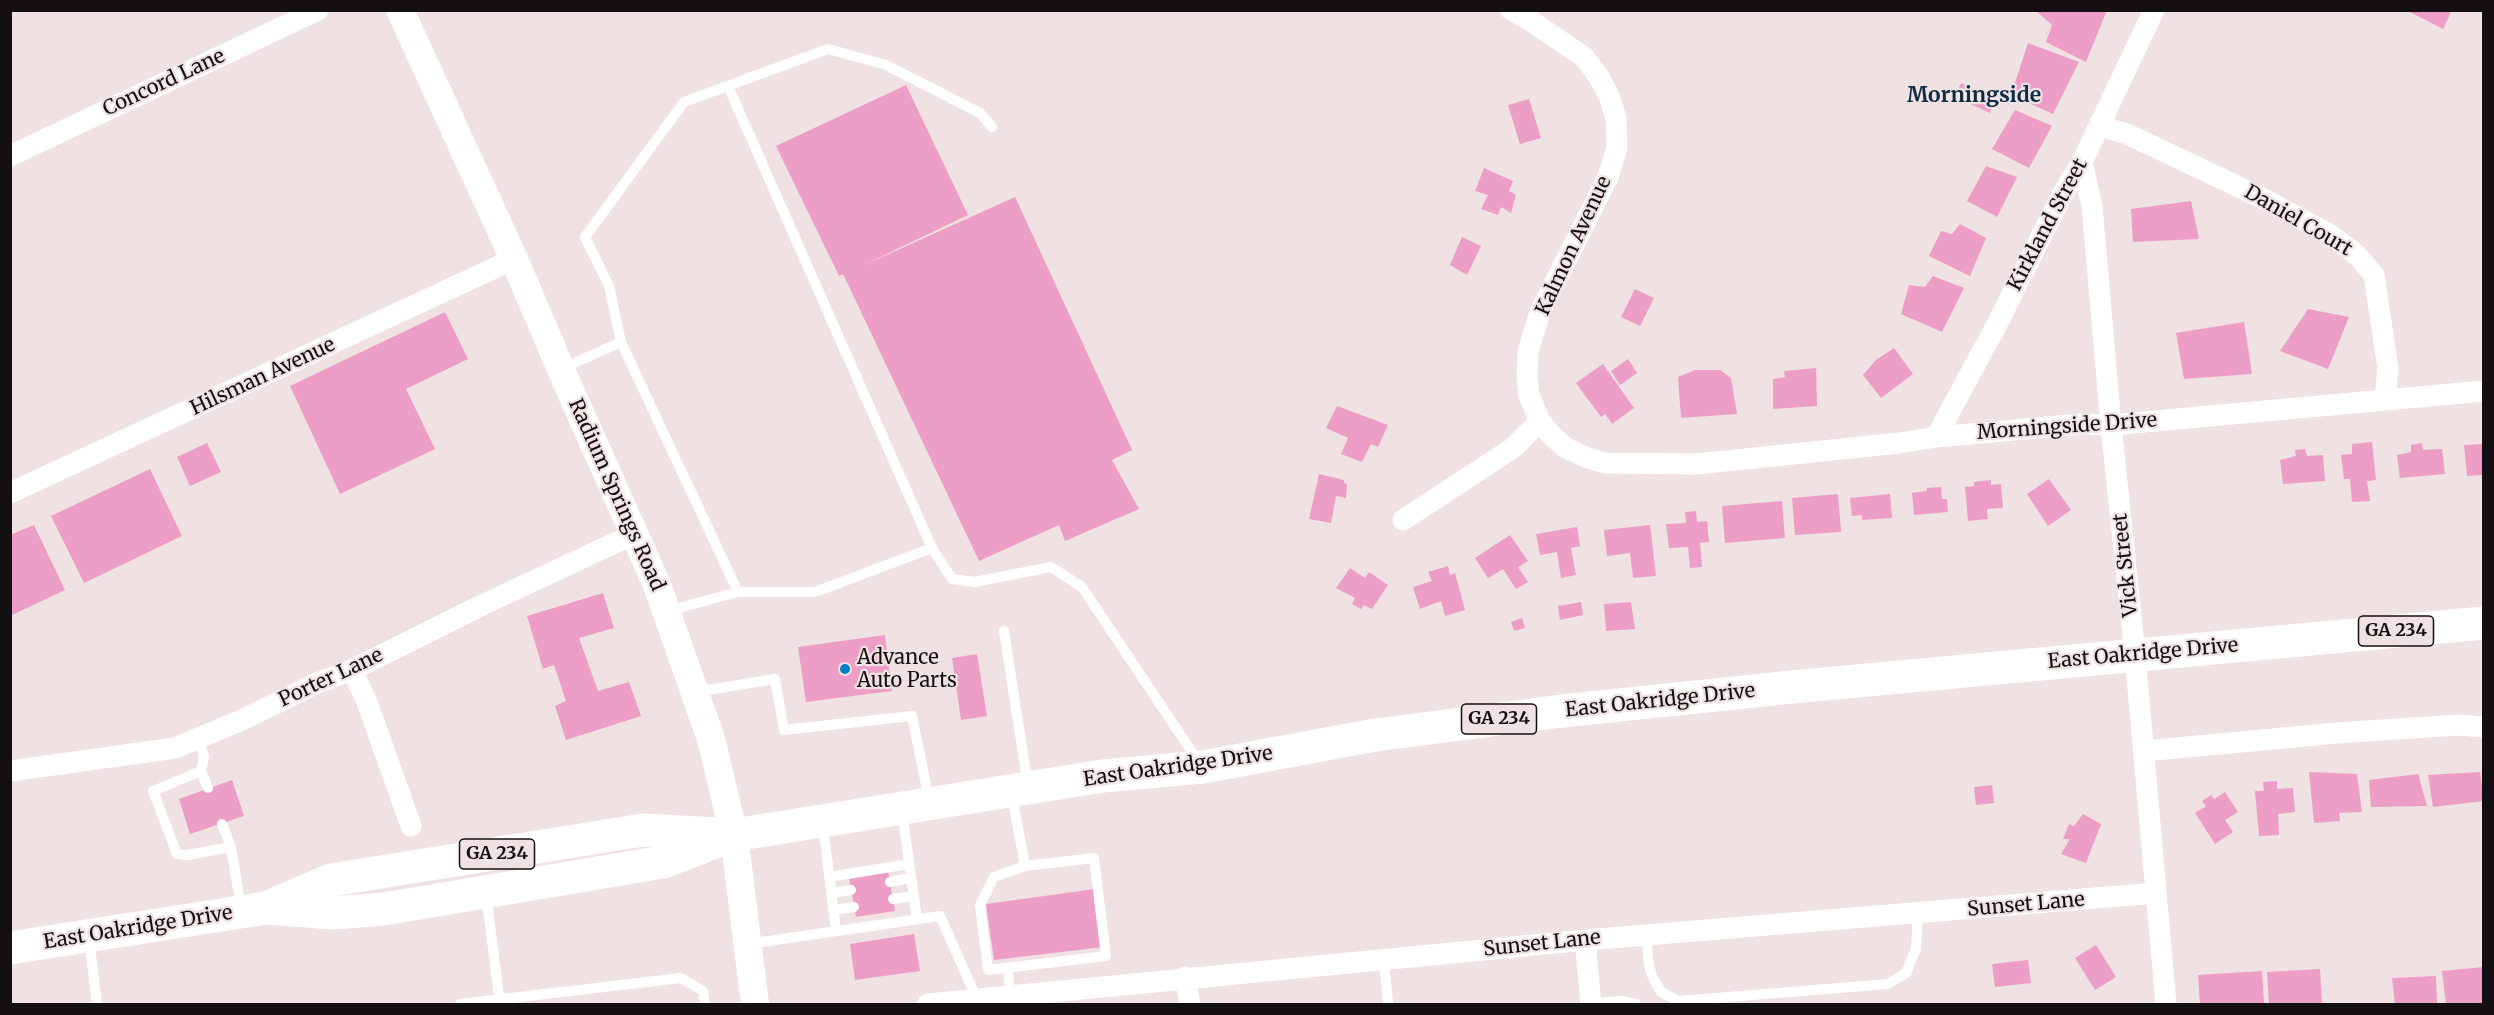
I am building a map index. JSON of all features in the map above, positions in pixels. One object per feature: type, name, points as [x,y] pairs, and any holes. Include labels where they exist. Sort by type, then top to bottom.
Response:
[{"type":"main road","name":"Radium Springs Road","points":[[400,10],[636,533],[667,612],[711,739],[734,835],[755,1005]]},
{"type":"main road","name":"East Oakridge Drive","points":[[254,910],[333,914],[384,909],[663,862],[734,835],[1103,777],[1203,767],[1375,735],[1562,711],[2484,623]]},
{"type":"main road","name":"East Oakridge Drive","points":[[10,948],[89,938],[254,910],[331,880],[643,830],[734,835]]},
{"type":"street","name":"Concord Lane","points":[[10,156],[318,10]]},
{"type":"street","name":"Kalmon Avenue","points":[[1511,10],[1584,57],[1599,77],[1609,96],[1616,118],[1618,140],[1602,192],[1540,312],[1528,352],[1529,396],[1540,421],[1566,448],[1605,464],[1652,464]]},
{"type":"street","name":"Kirkland Street","points":[[1936,437],[1995,328],[2062,195],[2082,162],[2154,10]]},
{"type":"street","name":"Daniel Court","points":[[2100,126],[2127,134],[2258,196],[2329,234],[2357,255],[2374,275],[2388,369],[2385,399]]},
{"type":"street","name":"Vick Street","points":[[2082,162],[2092,206],[2111,426],[2136,655],[2166,1005]]},
{"type":"street","name":"Hilsman Avenue","points":[[10,494],[514,259]]},
{"type":"street","name":"Morningside Drive","points":[[1652,464],[1708,463],[1900,443],[1936,437],[2080,424],[2111,426],[2484,391]]},
{"type":"street","points":[[1404,520],[1513,448],[1540,421]]},
{"type":"street","name":"Porter Lane","points":[[10,771],[175,748],[244,719],[318,683],[352,670],[478,607],[636,533]]},
{"type":"street","points":[[352,670],[367,702],[411,826]]},
{"type":"street","points":[[2144,751],[2337,733],[2459,725],[2484,727]]},
{"type":"street","name":"Sunset Lane","points":[[928,1005],[1185,977],[1585,940],[2156,893]]},
{"type":"street","points":[[1585,940],[1591,1004]]},
{"type":"street","points":[[1185,977],[1190,1005]]},
{"type":"lane","points":[[738,592],[621,342],[609,286],[585,237],[684,102],[828,49],[886,65],[980,113],[992,127]]},
{"type":"lane","points":[[728,86],[932,548],[951,579],[975,582],[1050,567],[1082,586],[1203,767]]},
{"type":"lane","points":[[561,369],[621,342]]},
{"type":"lane","points":[[667,612],[738,592],[815,592],[932,548]]},
{"type":"lane","points":[[1004,631],[1025,866]]},
{"type":"lane","points":[[694,692],[775,679],[784,730],[912,716],[915,806],[909,864],[917,920]]},
{"type":"lane","points":[[199,738],[204,757],[201,771],[208,788]]},
{"type":"lane","points":[[201,771],[153,791],[177,854],[187,855],[231,847]]},
{"type":"lane","points":[[823,821],[836,931]]},
{"type":"lane","points":[[222,824],[254,910]]},
{"type":"lane","points":[[1094,858],[1106,956],[988,970],[980,905],[994,877],[1025,866],[1094,858]]},
{"type":"lane","points":[[829,877],[909,864]]},
{"type":"lane","points":[[890,882],[911,878]]},
{"type":"lane","points":[[486,890],[500,1002]]},
{"type":"lane","points":[[831,893],[851,890]]},
{"type":"lane","points":[[893,899],[914,896]]},
{"type":"lane","points":[[833,910],[854,907]]},
{"type":"lane","points":[[1646,935],[1649,966],[1653,978],[1661,992],[1679,1001],[1888,984],[1906,972],[1916,949],[1918,913]]},
{"type":"lane","points":[[748,944],[940,916],[983,1000],[1008,968]]},
{"type":"lane","points":[[89,938],[97,1005]]},
{"type":"lane","points":[[1383,960],[1388,1005]]},
{"type":"lane","points":[[460,1005],[544,999],[681,978],[703,991],[705,1005]]},
{"type":"lane","points":[[1591,1004],[1622,1001],[1636,1005]]},
{"type":"building","points":[[2035,10],[2107,10],[2086,62],[2046,42],[2052,25]]},
{"type":"building","points":[[2406,10],[2452,10],[2443,29]]},
{"type":"building","points":[[2028,43],[2079,62],[2053,114],[2011,95]]},
{"type":"building","points":[[1961,83],[1996,99],[1990,113],[1968,103],[1969,99],[1956,94]]},
{"type":"building","points":[[906,85],[968,215],[862,266],[1015,197],[1132,450],[1112,460],[1139,509],[1065,541],[1059,525],[979,561],[843,274],[839,276],[776,146]]},
{"type":"building","points":[[1529,99],[1541,138],[1520,144],[1508,105]]},
{"type":"building","points":[[2015,110],[2052,126],[2029,168],[1992,149]]},
{"type":"building","points":[[1986,166],[2017,177],[1997,217],[1967,201]]},
{"type":"building","points":[[1484,168],[1513,181],[1509,191],[1516,195],[1511,213],[1501,207],[1498,215],[1481,209],[1488,195],[1475,191]]},
{"type":"building","points":[[2191,201],[2199,239],[2133,242],[2131,209]]},
{"type":"building","points":[[1960,224],[1986,238],[1970,276],[1929,256],[1941,231],[1952,234]]},
{"type":"building","points":[[1462,237],[1481,246],[1467,275],[1450,265]]},
{"type":"building","points":[[1933,276],[1964,288],[1942,332],[1901,314],[1909,285],[1925,287]]},
{"type":"building","points":[[1635,289],[1654,298],[1640,326],[1621,317]]},
{"type":"building","points":[[2308,309],[2349,317],[2328,369],[2280,351]]},
{"type":"building","points":[[445,312],[468,359],[406,389],[435,449],[340,494],[290,386]]},
{"type":"building","points":[[2244,322],[2252,374],[2184,379],[2176,333]]},
{"type":"building","points":[[1894,348],[1913,374],[1881,398],[1863,375],[1876,360]]},
{"type":"building","points":[[1628,359],[1637,373],[1620,385],[1611,371]]},
{"type":"building","points":[[1603,364],[1634,408],[1612,424],[1605,414],[1601,417],[1576,383]]},
{"type":"building","points":[[1816,368],[1817,406],[1773,409],[1773,379],[1785,377],[1784,371]]},
{"type":"building","points":[[1695,370],[1720,370],[1731,378],[1737,414],[1681,418],[1678,377]]},
{"type":"building","points":[[1337,406],[1388,425],[1378,447],[1371,444],[1362,462],[1341,454],[1348,438],[1326,428]]},
{"type":"building","points":[[2372,442],[2376,480],[2367,481],[2370,501],[2352,502],[2350,479],[2344,479],[2341,455],[2352,454],[2352,444]]},
{"type":"building","points":[[207,443],[221,472],[190,486],[177,457]]},
{"type":"building","points":[[2422,443],[2423,450],[2442,449],[2445,474],[2400,478],[2397,455],[2411,452],[2411,445]]},
{"type":"building","points":[[2484,444],[2484,475],[2467,476],[2464,445]]},
{"type":"building","points":[[2305,449],[2307,456],[2323,455],[2325,481],[2283,484],[2280,460],[2296,456],[2295,450]]},
{"type":"building","points":[[150,469],[182,536],[84,583],[51,516]]},
{"type":"building","points":[[1319,474],[1344,480],[1347,484],[1346,498],[1336,496],[1331,523],[1309,519]]},
{"type":"building","points":[[2049,479],[2071,510],[2048,526],[2027,494]]},
{"type":"building","points":[[1991,480],[1991,485],[2001,484],[2003,508],[1987,509],[1988,519],[1968,521],[1965,487],[1974,486],[1974,482]]},
{"type":"building","points":[[1941,487],[1942,499],[1947,499],[1948,512],[1914,515],[1912,493],[1927,491],[1927,488]]},
{"type":"building","points":[[1838,494],[1841,532],[1795,535],[1792,498]]},
{"type":"building","points":[[1890,494],[1892,518],[1862,520],[1862,515],[1852,516],[1850,498]]},
{"type":"building","points":[[1782,501],[1785,538],[1725,543],[1722,506]]},
{"type":"building","points":[[1696,511],[1697,522],[1707,521],[1709,542],[1700,543],[1702,567],[1690,568],[1688,547],[1669,548],[1666,524],[1686,523],[1685,512]]},
{"type":"building","points":[[34,525],[65,590],[10,616],[10,535]]},
{"type":"building","points":[[1650,525],[1656,576],[1633,578],[1630,553],[1607,556],[1604,530]]},
{"type":"building","points":[[1577,527],[1580,546],[1571,548],[1576,575],[1561,578],[1557,552],[1540,555],[1536,534]]},
{"type":"building","points":[[1510,535],[1528,561],[1518,567],[1528,582],[1516,589],[1503,569],[1488,578],[1475,558]]},
{"type":"building","points":[[1448,566],[1450,575],[1455,573],[1465,610],[1445,616],[1441,601],[1420,609],[1413,587],[1432,581],[1428,572]]},
{"type":"building","points":[[1350,568],[1365,578],[1369,572],[1388,585],[1372,609],[1364,605],[1361,609],[1352,604],[1355,598],[1336,588]]},
{"type":"building","points":[[603,593],[614,628],[579,638],[598,691],[629,682],[641,716],[566,740],[555,706],[566,701],[554,665],[543,669],[527,616]]},
{"type":"building","points":[[1581,602],[1583,615],[1560,620],[1558,606]]},
{"type":"building","points":[[1631,602],[1635,629],[1606,631],[1604,604]]},
{"type":"building","points":[[1522,618],[1525,628],[1514,631],[1511,622]]},
{"type":"building","name":"Advance Auto Parts","points":[[885,635],[892,691],[806,702],[798,647]]},
{"type":"building","points":[[977,654],[987,716],[961,720],[952,658]]},
{"type":"building","points":[[2309,772],[2357,774],[2362,812],[2339,813],[2340,821],[2314,823]]},
{"type":"building","points":[[2480,772],[2484,801],[2433,807],[2428,775]]},
{"type":"building","points":[[2418,774],[2427,806],[2371,807],[2369,780]]},
{"type":"building","points":[[232,780],[244,816],[190,834],[179,799]]},
{"type":"building","points":[[2277,781],[2277,789],[2293,788],[2295,812],[2278,814],[2279,835],[2259,836],[2255,791],[2264,791],[2263,782]]},
{"type":"building","points":[[1992,785],[1994,803],[1976,805],[1974,787]]},
{"type":"building","points":[[2225,792],[2238,812],[2225,820],[2233,832],[2215,844],[2195,813],[2206,806],[2202,801],[2211,795],[2214,799]]},
{"type":"building","points":[[2083,814],[2101,824],[2086,863],[2061,854],[2070,839],[2063,839],[2069,824],[2074,826]]},
{"type":"building","points":[[888,870],[895,911],[856,917],[849,877]]},
{"type":"building","points":[[1095,889],[1103,947],[994,960],[986,904]]},
{"type":"building","points":[[914,934],[920,971],[855,980],[850,944]]},
{"type":"building","points":[[2096,945],[2116,977],[2095,990],[2075,958]]},
{"type":"building","points":[[2028,960],[2031,983],[1995,987],[1992,964]]},
{"type":"building","points":[[2484,967],[2484,1003],[2446,1004],[2442,971]]},
{"type":"building","points":[[2320,969],[2322,1004],[2269,1004],[2267,972]]},
{"type":"building","points":[[2262,971],[2264,1004],[2200,1004],[2198,975]]},
{"type":"building","points":[[2436,976],[2437,1004],[2395,1004],[2392,978]]},
{"type":"place","name":"Advance Auto Parts","points":[[845,669]]},
{"type":"district","name":"Morningside","points":[[1974,96]]}]
